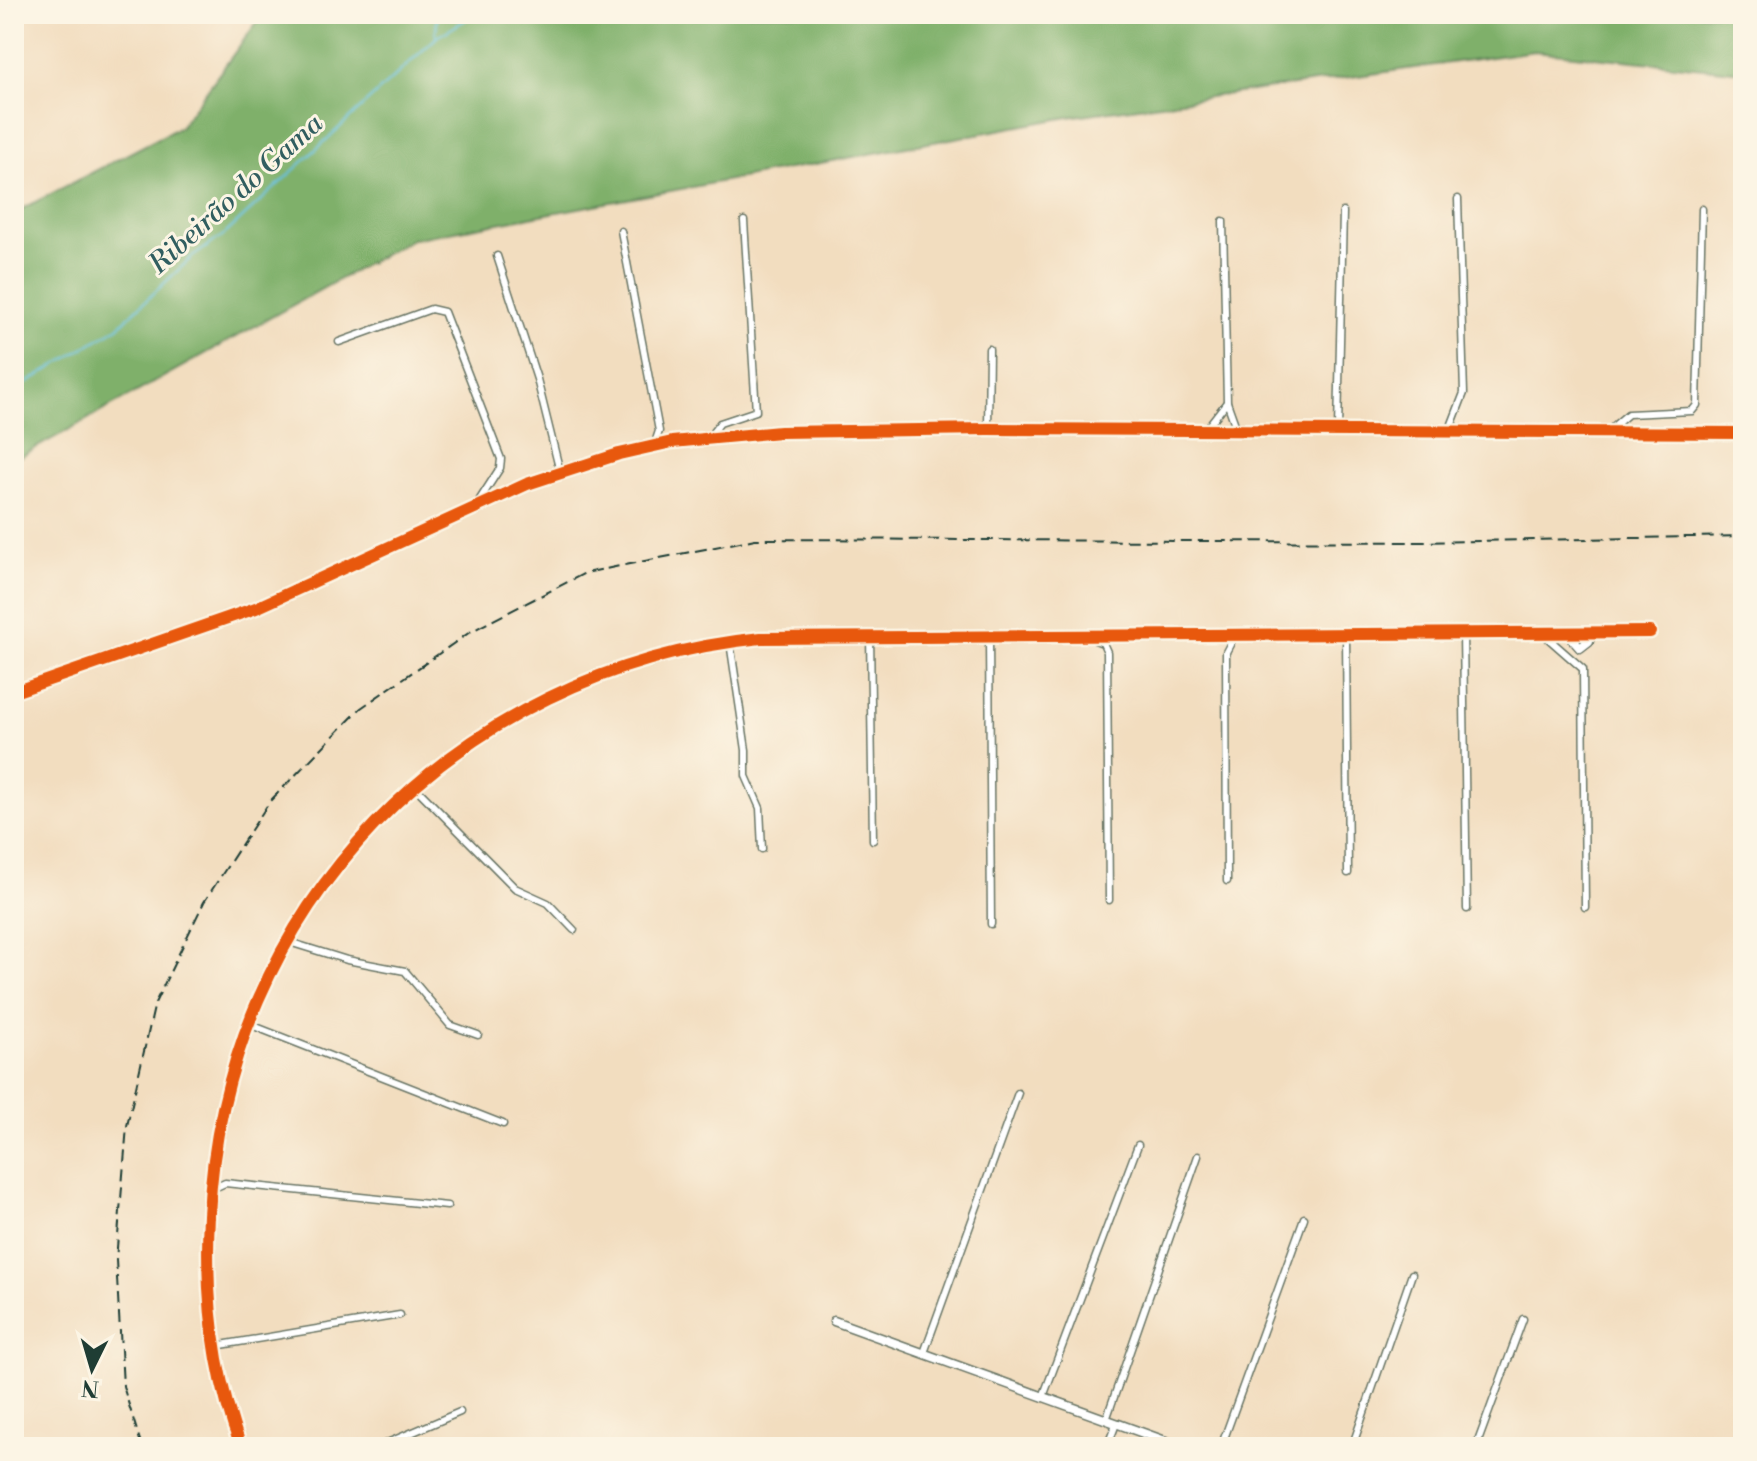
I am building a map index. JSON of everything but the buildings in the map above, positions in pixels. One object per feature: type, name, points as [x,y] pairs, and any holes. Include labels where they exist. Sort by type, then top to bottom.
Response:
[{"type":"street","points":[[1450,429],[1464,393],[1458,199]]},
{"type":"street","points":[[1607,432],[1628,414],[1692,411],[1697,405],[1702,209]]},
{"type":"street","points":[[1338,430],[1343,212]]},
{"type":"street","points":[[709,437],[720,423],[756,411],[744,221]]},
{"type":"street","points":[[1223,221],[1227,402],[1237,430]]},
{"type":"street","points":[[621,231],[659,431],[654,446]]},
{"type":"street","points":[[497,256],[537,379],[560,472]]},
{"type":"street","points":[[339,342],[431,309],[444,312],[501,459],[500,468],[475,507]]},
{"type":"street","points":[[988,429],[989,349]]},
{"type":"street","points":[[1206,429],[1227,402]]},
{"type":"street","points":[[14,692],[256,608],[475,507],[560,472],[672,442],[780,432],[988,429],[1450,429],[1743,433]]},
{"type":"street","points":[[659,431],[672,442]]},
{"type":"street","points":[[1541,632],[1583,669],[1585,907]]},
{"type":"street","points":[[1566,632],[1580,648],[1589,641],[1588,632]]},
{"type":"street","points":[[241,1447],[215,1346],[206,1274],[210,1190],[218,1120],[246,1023],[289,942],[327,882],[366,834],[414,786],[480,734],[537,701],[628,665],[730,641],[870,635],[1650,632]]},
{"type":"street","points":[[1463,633],[1467,909]]},
{"type":"street","points":[[989,634],[991,924]]},
{"type":"street","points":[[1346,634],[1348,873]]},
{"type":"street","points":[[870,635],[873,840]]},
{"type":"street","points":[[1215,635],[1226,652]]},
{"type":"street","points":[[1227,881],[1226,652],[1235,635]]},
{"type":"street","points":[[1080,636],[1100,641],[1107,652],[1109,900]]},
{"type":"street","points":[[730,641],[746,750],[746,776],[760,808],[762,849]]},
{"type":"street","points":[[414,786],[515,888],[548,903],[574,930]]},
{"type":"street","points":[[289,942],[347,960],[405,971],[450,1025],[478,1035]]},
{"type":"street","points":[[246,1023],[503,1124]]},
{"type":"street","points":[[924,1353],[1018,1093]]},
{"type":"street","points":[[1043,1397],[1138,1145]]},
{"type":"street","points":[[1106,1420],[1198,1156]]},
{"type":"street","points":[[212,1171],[225,1183]]},
{"type":"street","points":[[210,1190],[225,1183],[447,1206]]},
{"type":"street","points":[[1221,1447],[1304,1218]]},
{"type":"street","points":[[1352,1447],[1412,1274]]},
{"type":"street","points":[[215,1346],[400,1315]]},
{"type":"street","points":[[1476,1447],[1523,1319]]},
{"type":"street","points":[[834,1321],[1182,1447]]},
{"type":"street","points":[[378,1447],[460,1412]]},
{"type":"street","points":[[1107,1447],[1116,1424]]},
{"type":"green space","points":[[263,14],[1743,14],[1743,72],[1534,51],[1068,117],[412,239],[14,460],[14,213],[180,127]]},
{"type":"waterway","points":[[436,37],[437,14]]},
{"type":"waterway","name":"Ribeirão do Gama","points":[[14,391],[118,327],[191,258],[225,234],[436,38],[475,14]]},
{"type":"railway","points":[[142,1447],[123,1386],[116,1260],[127,1126],[155,1003],[204,902],[270,801],[361,708],[470,632],[585,573],[755,539],[1423,542],[1743,536]]},
{"type":"cycle path","points":[[14,692],[256,608],[527,484],[619,454],[672,442],[780,432],[988,429],[1743,433]]},
{"type":"cycle path","points":[[241,1447],[224,1391],[213,1333],[208,1274],[209,1215],[224,1103],[258,1000],[309,906],[376,823],[456,753],[548,698],[650,659],[761,638],[1650,632]]}]
